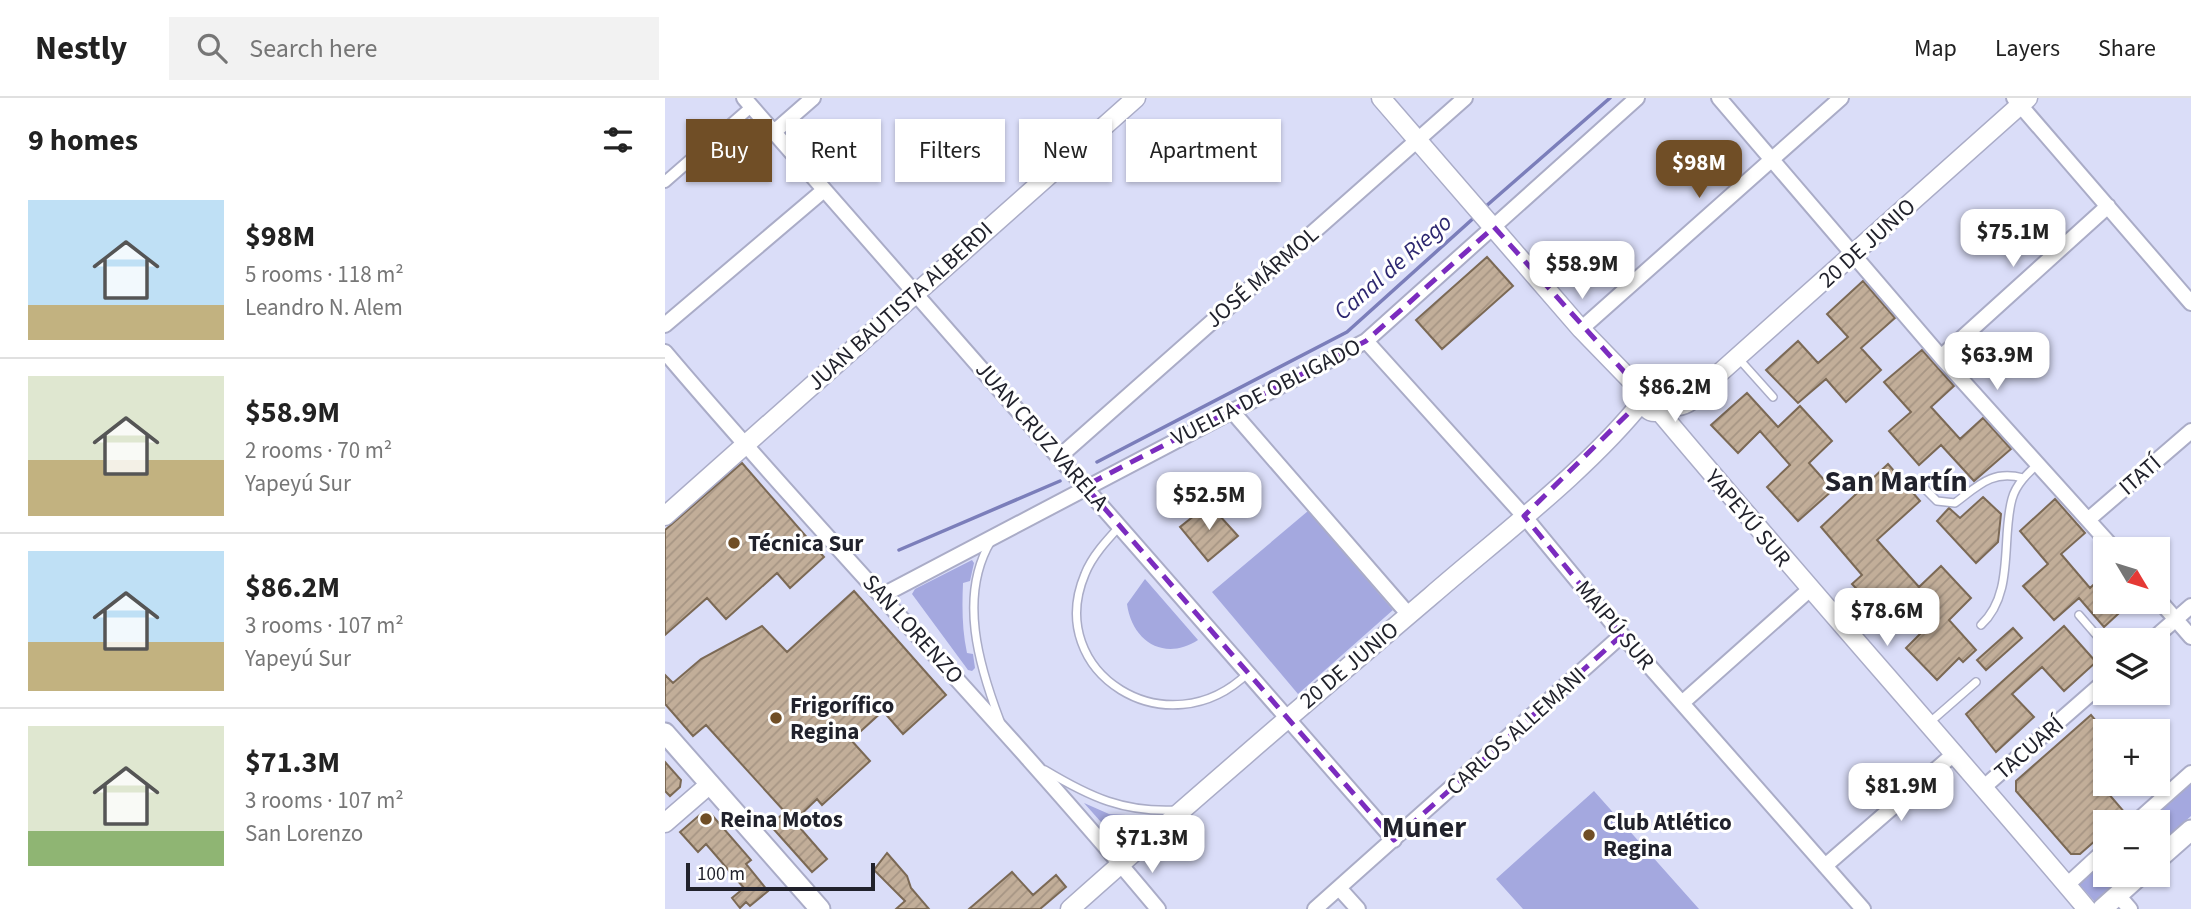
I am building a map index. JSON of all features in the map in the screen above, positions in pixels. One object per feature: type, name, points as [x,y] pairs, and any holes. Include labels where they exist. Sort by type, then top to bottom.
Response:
[{"type":"main road","points":[[665,733],[820,909]]},
{"type":"main road","points":[[2170,848],[2191,830]]},
{"type":"main road","points":[[2102,909],[2124,902]]},
{"type":"street","points":[[774,132],[813,98]]},
{"type":"street","name":"JUAN BAUTISTA ALBERDI","points":[[665,516],[1136,98]]},
{"type":"street","name":"YAPEYÚ SUR","points":[[1381,98],[1486,216],[1581,329],[1656,403],[1809,590],[1984,786],[2087,909]]},
{"type":"street","name":"JOSÉ MÁRMOL","points":[[1059,457],[1465,98]]},
{"type":"street","name":"VUELTA DE OBLIGADO","points":[[883,595],[1085,486],[1366,341],[1486,216],[1637,98]]},
{"type":"street","points":[[1719,98],[1941,357],[2104,537]]},
{"type":"street","points":[[1581,329],[1841,98]]},
{"type":"street","points":[[2020,100],[2108,206],[2188,294]]},
{"type":"street","name":"20 DE JUNIO","points":[[1070,909],[1287,717],[1524,516],[1627,421],[1656,403],[1675,408],[1690,403],[1705,386],[1853,255],[2020,100]]},
{"type":"street","points":[[665,182],[748,102]]},
{"type":"street","name":"JUAN CRUZ VARELA","points":[[748,102],[1394,840]]},
{"type":"street","points":[[665,326],[824,190]]},
{"type":"street","points":[[1941,357],[2108,206]]},
{"type":"street","name":"MAIPÚ SUR","points":[[1366,341],[1524,516],[1622,635],[1863,909]]},
{"type":"street","name":"SAN LORENZO","points":[[665,352],[744,445],[1003,728],[1158,909]]},
{"type":"street","points":[[1231,410],[1409,615]]},
{"type":"street","name":"ITATÍ","points":[[2089,519],[2191,432]]},
{"type":"street","points":[[1682,703],[1809,590]]},
{"type":"street","points":[[2166,628],[2191,606]]},
{"type":"street","points":[[2170,614],[2191,637]]},
{"type":"street","name":"CARLOS ALLEMANI","points":[[1315,909],[1622,635]]},
{"type":"street","name":"TACUARÍ","points":[[1984,786],[2093,691]]},
{"type":"street","points":[[1825,866],[1955,753]]},
{"type":"street","points":[[2149,810],[2191,773]]},
{"type":"street","points":[[665,823],[710,784]]},
{"type":"street","points":[[2067,885],[2093,861]]},
{"type":"street","points":[[1339,888],[1357,909]]},
{"type":"lane","points":[[1738,358],[1773,397]]},
{"type":"lane","points":[[1981,625],[1992,615],[2007,560],[2012,498],[2023,478],[2038,464]]},
{"type":"lane","points":[[1923,487],[1937,501],[1955,503],[1987,480],[2005,473],[2023,478]]},
{"type":"lane","points":[[1120,526],[1084,574],[1078,598],[1081,642],[1090,661],[1109,681],[1129,695],[1155,705],[1184,707],[1215,698],[1248,673]]},
{"type":"lane","points":[[995,534],[984,552],[978,571],[973,615],[987,688],[1003,728]]},
{"type":"lane","points":[[2079,615],[2093,631]]},
{"type":"lane","points":[[1928,723],[1976,682]]},
{"type":"lane","points":[[1035,765],[1085,792],[1124,808],[1181,809]]},
{"type":"highlighted area","points":[[1494,227],[1646,396],[1524,516],[1622,635],[1394,840],[1085,486],[1366,341]]},
{"type":"shaded area","points":[[1308,511],[1393,610],[1298,694],[1212,592]]},
{"type":"shaded area","points":[[972,560],[974,563],[970,581],[963,583],[963,627],[967,653],[973,654],[975,668],[972,671],[968,670],[912,594],[915,589]]},
{"type":"shaded area","points":[[1145,579],[1198,640],[1173,649],[1162,648],[1152,644],[1135,628],[1127,604]]},
{"type":"shaded area","points":[[2191,784],[2191,816],[2170,835],[2170,810],[2162,810]]},
{"type":"shaded area","name":"Club Atlético Regina","points":[[1594,791],[1699,909],[1523,909],[1496,879]]},
{"type":"shaded area","points":[[1084,803],[1109,814],[1159,817],[1133,841],[1125,844],[1117,840]]},
{"type":"shaded area","points":[[2093,871],[2093,887],[2112,887],[2095,902],[2079,884]]},
{"type":"building","points":[[1487,257],[1513,286],[1442,349],[1416,320]]},
{"type":"building","points":[[1863,281],[1895,318],[1861,348],[1881,370],[1846,402],[1826,379],[1798,403],[1766,370],[1798,341],[1818,363],[1848,337],[1827,314]]},
{"type":"building","points":[[1922,350],[1954,386],[1931,407],[1960,439],[1983,418],[2011,449],[1974,481],[1941,445],[1919,465],[1889,431],[1911,412],[1884,382]]},
{"type":"building","points":[[1747,393],[1778,427],[1800,406],[1832,441],[1809,463],[1833,490],[1798,521],[1767,487],[1790,465],[1760,431],[1738,453],[1711,425]]},
{"type":"building","points":[[742,463],[824,557],[790,588],[777,573],[726,619],[707,598],[665,635],[665,530]]},
{"type":"building","points":[[1888,464],[1920,501],[1877,540],[1919,587],[1941,566],[1971,598],[1949,620],[1976,650],[1963,662],[1959,658],[1937,680],[1906,648],[1929,625],[1900,591],[1878,612],[1852,584],[1862,575],[1821,527]]},
{"type":"building","points":[[1983,497],[2001,514],[1998,542],[1976,563],[1937,521],[1949,508],[1960,518]]},
{"type":"building","points":[[2055,499],[2085,533],[2061,554],[2090,588],[2093,585],[2093,614],[2118,614],[2104,627],[2079,598],[2054,620],[2023,586],[2048,564],[2020,531]]},
{"type":"building","points":[[1209,504],[1238,536],[1208,561],[1180,527]]},
{"type":"building","name":"Frigorífico Regina","points":[[854,591],[946,695],[903,734],[883,711],[851,740],[870,761],[822,805],[817,799],[794,821],[827,859],[812,872],[770,825],[785,812],[706,725],[693,736],[665,704],[665,675],[673,683],[701,659],[762,626],[787,652]]},
{"type":"building","points":[[2064,626],[2093,659],[2093,665],[2064,691],[2042,667],[2012,694],[2034,717],[1996,752],[1966,714]]},
{"type":"building","points":[[2013,628],[2022,638],[1986,670],[1977,660]]},
{"type":"building","points":[[2091,715],[2094,719],[2093,796],[2110,796],[2123,810],[2093,810],[2093,843],[2080,854],[2071,854],[2016,791],[2016,781]]},
{"type":"building","points":[[665,762],[681,780],[680,787],[670,796],[665,791]]},
{"type":"building","points":[[702,813],[711,814],[751,860],[746,864],[768,891],[750,906],[746,902],[740,908],[732,898],[744,888],[706,844],[698,852],[680,832]]},
{"type":"building","points":[[887,853],[907,876],[911,888],[929,909],[896,909],[905,901],[874,870]]},
{"type":"building","points":[[1012,872],[1033,895],[1056,875],[1066,887],[1040,909],[969,909]]},
{"type":"waterway","name":"Canal de Riego","points":[[1485,207],[1610,98]]},
{"type":"waterway","name":"Canal de Riego","points":[[1097,462],[1347,332],[1477,215]]},
{"type":"waterway","name":"Canal de Riego","points":[[899,550],[1060,481]]},
{"type":"place","name":"Técnica Sur","points":[[734,543]]},
{"type":"place","name":"Frigorífico Regina","points":[[776,718]]},
{"type":"place","name":"Reina Motos","points":[[706,819]]},
{"type":"place","name":"Club Atlético Regina","points":[[1589,835]]},
{"type":"district","name":"San Martín","points":[[1896,481]]},
{"type":"district","name":"Muner","points":[[1424,827]]}]
